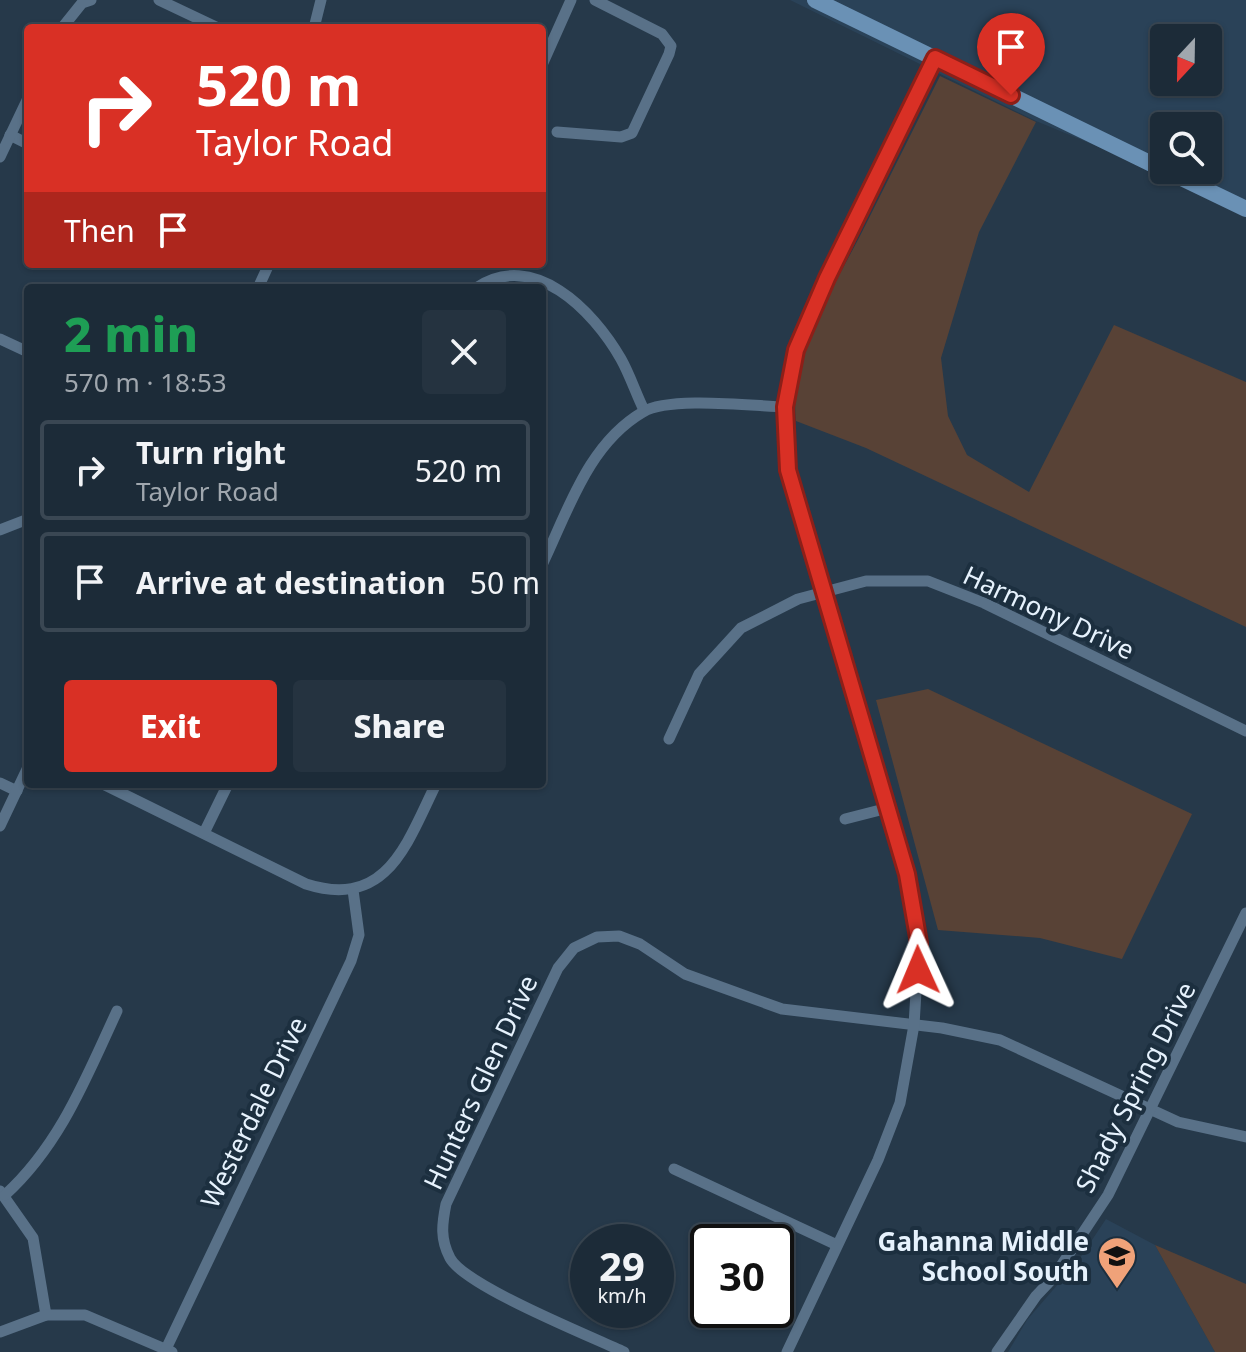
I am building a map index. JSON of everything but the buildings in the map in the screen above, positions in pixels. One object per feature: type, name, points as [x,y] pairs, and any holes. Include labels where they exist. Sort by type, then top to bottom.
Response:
[{"type":"main road","points":[[815,0],[1150,163]]},
{"type":"main road","points":[[1193,184],[1246,209]]},
{"type":"street","points":[[65,24],[82,3],[91,0]]},
{"type":"street","points":[[159,0],[210,24]]},
{"type":"street","points":[[315,24],[321,0]]},
{"type":"street","points":[[546,56],[571,0]]},
{"type":"street","points":[[557,132],[621,137],[632,133],[671,46],[662,34],[620,5],[595,0]]},
{"type":"street","points":[[787,1352],[900,1103],[914,1025],[919,943],[907,874],[788,470],[785,407],[796,350],[809,317],[935,58]]},
{"type":"street","points":[[0,157],[24,106]]},
{"type":"street","points":[[10,135],[24,142]]},
{"type":"street","points":[[482,284],[489,279],[518,274],[547,281],[579,307],[605,335],[622,360],[644,410]]},
{"type":"street","points":[[0,339],[24,350]]},
{"type":"street","points":[[546,557],[595,454],[644,410],[693,403],[785,407]]},
{"type":"street","points":[[0,530],[24,521]]},
{"type":"street","name":"Harmony Drive","points":[[669,739],[699,674],[741,628],[798,599],[866,581],[928,581],[984,603],[1246,731]]},
{"type":"street","points":[[0,826],[24,776]]},
{"type":"street","points":[[0,783],[17,791]]},
{"type":"street","points":[[111,788],[306,884],[329,891],[353,890],[380,877],[401,856],[434,788]]},
{"type":"street","points":[[204,833],[226,788]]},
{"type":"street","points":[[845,819],[888,808]]},
{"type":"street","name":"Westerdale Drive","points":[[169,1350],[351,961],[359,935],[353,890]]},
{"type":"street","name":"Shady Spring Drive","points":[[997,1352],[1036,1296],[1053,1278],[1108,1195],[1246,913]]},
{"type":"street","name":"Hunters Glen Drive","points":[[624,1352],[473,1280],[451,1260],[441,1233],[446,1204],[558,968],[574,948],[597,937],[619,936],[685,974],[782,1009],[914,1025]]},
{"type":"street","points":[[46,1315],[33,1238],[2,1193],[33,1170],[65,1122],[117,1011]]},
{"type":"street","points":[[914,1025],[1000,1040],[1178,1122],[1246,1137]]},
{"type":"street","points":[[674,1169],[837,1245]]},
{"type":"street","points":[[0,1332],[46,1315],[85,1315],[169,1350]]},
{"type":"shaded area","points":[[790,0],[1246,0],[1246,208],[1188,184],[1222,184],[1222,112],[1150,112],[1150,168],[1036,121]]},
{"type":"shaded area","points":[[940,76],[1036,122],[979,232],[941,358],[948,416],[967,455],[1029,492],[1114,325],[1246,382],[1246,627],[866,448],[796,421],[799,370],[817,320]]},
{"type":"shaded area","points":[[928,689],[1192,814],[1122,959],[1040,938],[938,930],[876,700]]},
{"type":"shaded area","name":"Gahanna Middle School South","points":[[1106,1219],[1155,1245],[1215,1352],[1008,1352],[1027,1320],[1078,1261]]},
{"type":"shaded area","points":[[1155,1245],[1246,1284],[1246,1352],[1215,1352]]},
{"type":"place","name":"Gahanna Middle School South","points":[[1117,1290]]},
{"type":"route","points":[[918,970],[919,943],[907,874],[788,470],[784,429],[787,390],[796,350],[809,317],[935,58],[1011,95]]}]
